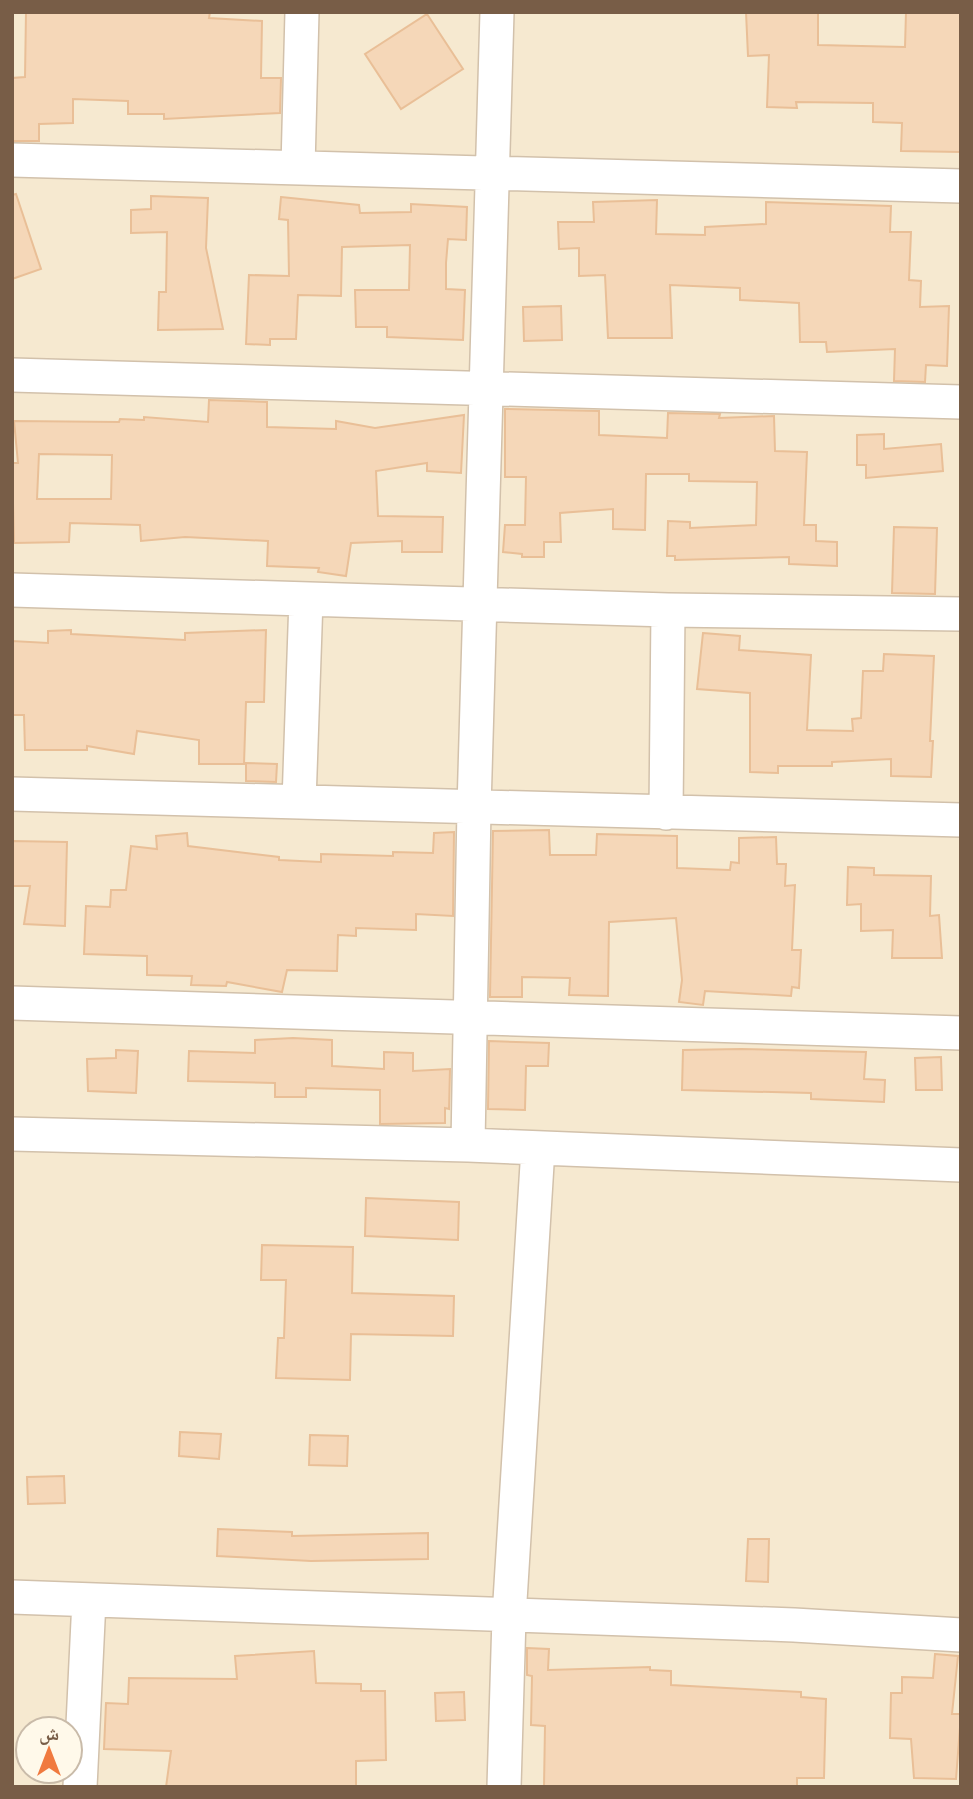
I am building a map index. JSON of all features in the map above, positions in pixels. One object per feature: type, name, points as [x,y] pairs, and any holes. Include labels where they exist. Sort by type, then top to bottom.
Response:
[{"type":"street","points":[[298,167],[302,12]]},
{"type":"street","points":[[468,1145],[474,808],[497,12]]},
{"type":"street","points":[[12,160],[961,186]]},
{"type":"street","points":[[12,375],[961,402]]},
{"type":"street","points":[[12,590],[668,610],[961,614]]},
{"type":"street","points":[[299,802],[306,599]]},
{"type":"street","points":[[666,813],[668,610]]},
{"type":"street","points":[[12,794],[961,820]]},
{"type":"street","points":[[12,1003],[961,1033]]},
{"type":"street","points":[[12,1134],[468,1145],[961,1165]]},
{"type":"street","points":[[504,1787],[509,1617],[538,1148]]},
{"type":"street","points":[[12,1597],[509,1617],[794,1625],[961,1635]]},
{"type":"street","points":[[80,1787],[89,1600]]},
{"type":"shaded area","points":[[12,12],[961,12],[961,1787],[12,1787]]},
{"type":"building","points":[[26,12],[210,12],[209,18],[262,21],[261,78],[281,78],[280,113],[164,119],[164,114],[128,114],[128,101],[73,99],[73,123],[39,124],[39,141],[12,141],[12,78],[25,77]]},
{"type":"building","points":[[746,12],[818,13],[818,45],[905,47],[906,12],[961,12],[961,152],[901,151],[902,123],[873,122],[873,103],[796,102],[797,108],[767,107],[769,55],[748,56]]},
{"type":"building","points":[[427,14],[463,69],[401,109],[365,54]]},
{"type":"building","points":[[16,194],[41,269],[12,279],[12,195]]},
{"type":"building","points":[[151,196],[208,198],[206,248],[223,329],[158,330],[159,292],[166,292],[167,232],[131,233],[131,210],[151,209]]},
{"type":"building","points":[[281,197],[359,205],[360,213],[411,212],[411,204],[467,207],[466,240],[448,239],[446,263],[446,289],[465,290],[463,340],[387,337],[387,327],[356,327],[355,290],[409,290],[410,245],[342,247],[341,296],[298,295],[296,339],[270,339],[270,345],[246,344],[249,275],[289,276],[288,220],[279,219]]},
{"type":"building","points":[[657,200],[656,234],[705,235],[705,227],[766,224],[766,202],[891,206],[890,232],[911,232],[909,280],[921,281],[920,307],[949,306],[947,366],[926,365],[925,382],[894,381],[895,349],[827,352],[826,342],[800,342],[799,303],[740,300],[740,288],[670,285],[672,338],[608,338],[605,275],[579,276],[579,248],[559,249],[558,222],[594,222],[593,202]]},
{"type":"building","points":[[561,306],[562,340],[524,341],[523,307]]},
{"type":"building","points":[[209,400],[267,402],[267,427],[336,429],[336,421],[375,428],[464,415],[461,473],[427,471],[427,463],[376,471],[378,516],[443,517],[442,552],[402,552],[402,541],[351,543],[346,576],[318,572],[319,568],[267,566],[268,541],[185,537],[141,541],[140,525],[70,523],[69,542],[14,543],[12,463],[18,463],[14,421],[119,422],[120,419],[144,420],[144,417],[208,422]],"holes":[[[39,454],[112,455],[111,499],[37,499]]]},
{"type":"building","points":[[505,409],[599,411],[599,435],[667,438],[668,413],[720,414],[719,418],[774,416],[775,451],[807,452],[804,525],[816,525],[816,541],[837,542],[837,566],[789,564],[789,557],[675,560],[675,556],[667,556],[668,521],[690,522],[690,528],[756,525],[757,482],[689,481],[689,474],[646,474],[645,530],[613,529],[613,509],[560,513],[561,542],[544,542],[544,557],[522,557],[522,554],[503,552],[505,525],[525,525],[526,477],[505,477]]},
{"type":"building","points":[[884,434],[884,449],[941,444],[943,471],[866,478],[866,465],[857,465],[857,435]]},
{"type":"building","points":[[894,527],[937,528],[935,594],[892,593]]},
{"type":"building","points":[[71,630],[71,634],[185,640],[185,633],[266,630],[264,702],[246,702],[244,764],[199,764],[199,740],[137,731],[134,754],[87,746],[87,750],[25,750],[24,715],[12,715],[12,641],[48,643],[48,631]]},
{"type":"building","points":[[703,633],[740,636],[739,650],[811,655],[807,730],[853,731],[852,719],[861,718],[863,671],[883,671],[884,654],[934,656],[931,777],[891,776],[891,759],[832,762],[832,766],[778,766],[778,773],[750,772],[750,693],[697,689]]},
{"type":"building","points":[[246,763],[277,764],[276,782],[246,781]]},
{"type":"building","points":[[549,830],[550,855],[596,855],[597,834],[677,836],[677,868],[730,870],[731,862],[739,863],[739,838],[776,837],[777,864],[786,864],[785,886],[795,885],[792,950],[801,950],[799,988],[792,987],[791,996],[705,991],[703,1005],[679,1002],[682,980],[676,918],[609,922],[608,996],[569,995],[570,978],[522,977],[522,997],[490,997],[493,831]]},
{"type":"building","points":[[454,832],[453,916],[416,914],[416,930],[356,928],[356,936],[338,935],[337,971],[287,970],[282,992],[227,982],[226,986],[191,985],[192,976],[147,975],[147,956],[84,954],[86,906],[110,907],[111,890],[126,890],[131,846],[157,849],[156,836],[187,833],[188,846],[279,857],[279,860],[321,862],[321,854],[393,856],[393,852],[433,853],[434,833]]},
{"type":"building","points":[[12,841],[67,842],[65,926],[24,924],[30,886],[12,886]]},
{"type":"building","points":[[848,867],[874,868],[874,875],[931,876],[930,916],[939,915],[942,958],[892,958],[893,930],[861,931],[861,904],[847,905]]},
{"type":"building","points":[[255,1040],[332,1040],[332,1066],[384,1069],[384,1052],[413,1053],[413,1071],[450,1069],[449,1109],[445,1108],[445,1123],[380,1124],[380,1090],[306,1088],[306,1097],[275,1097],[275,1083],[188,1081],[189,1051],[255,1053]]},
{"type":"building","points":[[489,1041],[549,1043],[548,1066],[526,1066],[525,1110],[488,1109]]},
{"type":"building","points":[[116,1050],[138,1051],[136,1093],[88,1091],[87,1059],[116,1058]]},
{"type":"building","points":[[683,1050],[866,1052],[864,1079],[885,1080],[884,1102],[811,1099],[811,1093],[682,1090]]},
{"type":"building","points":[[941,1057],[942,1090],[916,1090],[915,1058]]},
{"type":"building","points":[[366,1198],[459,1202],[458,1240],[365,1236]]},
{"type":"building","points":[[262,1245],[353,1247],[352,1293],[454,1296],[453,1336],[351,1334],[350,1380],[276,1378],[278,1338],[284,1338],[286,1280],[261,1280]]},
{"type":"building","points":[[180,1432],[221,1434],[219,1459],[179,1456]]},
{"type":"building","points":[[310,1435],[348,1436],[347,1466],[309,1465]]},
{"type":"building","points":[[64,1476],[65,1503],[28,1504],[27,1477]]},
{"type":"building","points":[[218,1529],[292,1532],[292,1536],[428,1533],[428,1559],[311,1561],[217,1556]]},
{"type":"building","points":[[748,1539],[769,1539],[768,1582],[746,1581]]},
{"type":"building","points":[[527,1648],[549,1649],[548,1670],[650,1667],[650,1670],[671,1671],[671,1685],[801,1692],[801,1697],[826,1699],[824,1778],[797,1778],[797,1787],[544,1787],[545,1726],[531,1725],[532,1676],[527,1675]]},
{"type":"building","points":[[314,1651],[316,1683],[361,1684],[361,1691],[385,1691],[386,1760],[356,1761],[356,1787],[166,1787],[171,1751],[104,1749],[106,1703],[128,1704],[129,1678],[237,1679],[235,1656]]},
{"type":"building","points":[[935,1654],[958,1656],[952,1714],[961,1714],[956,1779],[914,1778],[911,1739],[890,1738],[891,1693],[902,1693],[902,1677],[933,1678]]},
{"type":"building","points":[[464,1692],[465,1720],[436,1721],[435,1693]]}]
